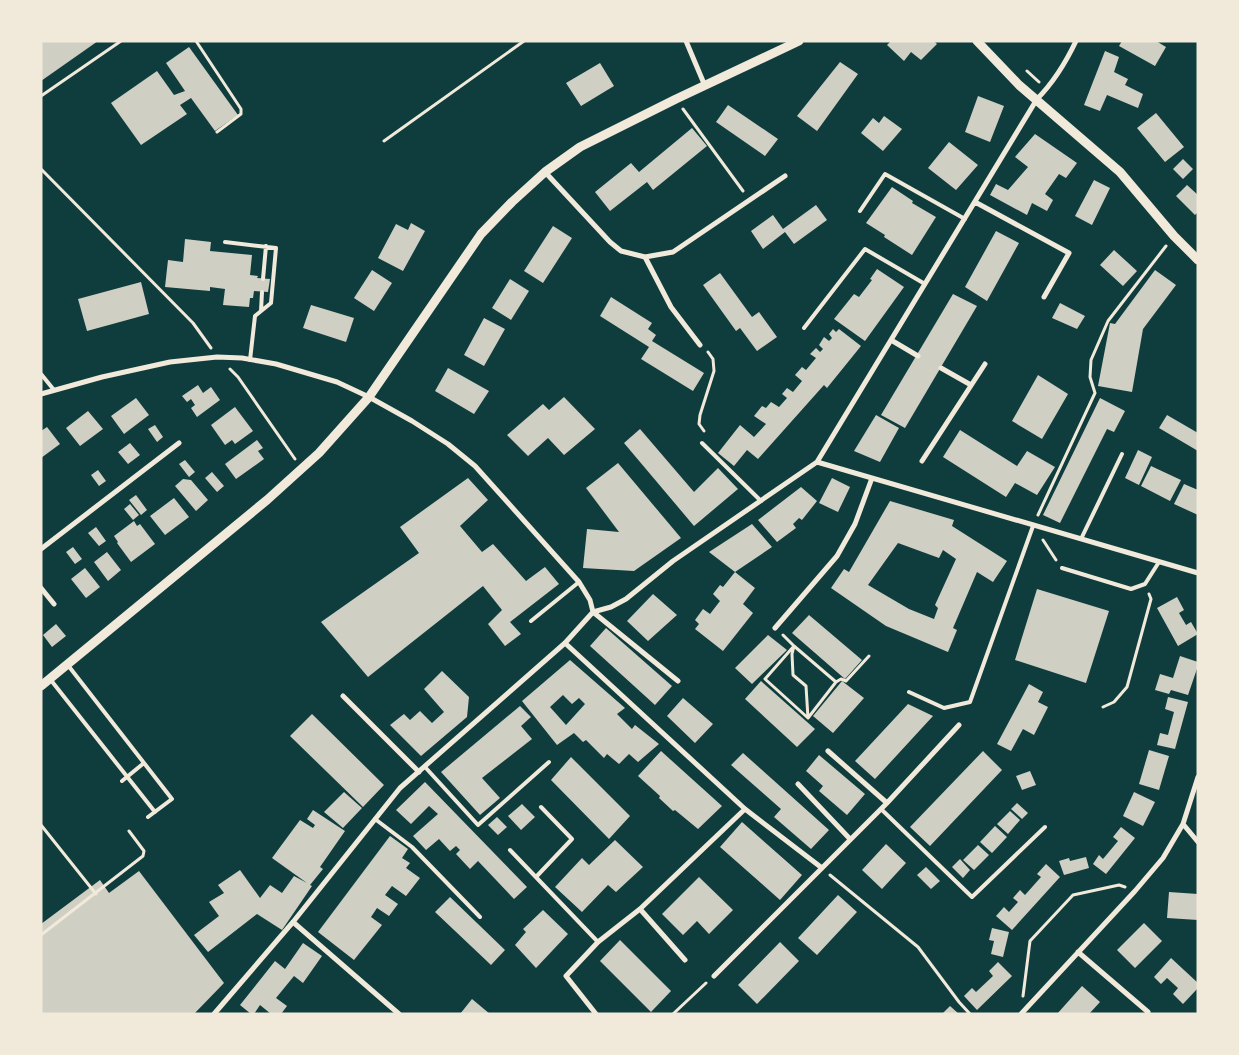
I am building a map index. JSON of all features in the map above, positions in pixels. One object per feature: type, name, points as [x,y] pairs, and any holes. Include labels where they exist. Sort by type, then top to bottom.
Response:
[{"type":"street","points":[[686,41],[705,86]]},
{"type":"street","points":[[41,686],[267,500],[319,453],[369,397],[481,234],[545,172],[580,147],[799,41]]},
{"type":"street","points":[[977,41],[1019,85],[1120,172],[1174,236],[1196,254]]},
{"type":"street","points":[[214,1014],[294,922],[400,788],[565,643],[592,612],[611,607],[626,599],[673,561],[817,462],[1037,99],[1047,89],[1065,63],[1076,41]]},
{"type":"street","points":[[545,172],[610,242],[621,251],[645,257],[673,252],[785,176]]},
{"type":"street","points":[[975,202],[1069,253],[1044,297]]},
{"type":"street","points":[[645,257],[671,306],[700,345]]},
{"type":"street","points":[[890,340],[918,356]]},
{"type":"street","points":[[41,394],[102,377],[170,362],[217,357],[276,364],[337,382],[369,397],[448,444],[475,466],[578,582],[590,600],[592,612],[678,681]]},
{"type":"street","points":[[922,461],[985,364]]},
{"type":"street","points":[[941,368],[971,385]]},
{"type":"street","points":[[41,548],[179,443]]},
{"type":"street","points":[[817,462],[1198,573]]},
{"type":"street","points":[[775,628],[837,556],[855,524],[872,478]]},
{"type":"street","points":[[41,588],[54,604]]},
{"type":"street","points":[[565,643],[745,809],[822,868]]},
{"type":"street","points":[[343,696],[419,772]]},
{"type":"street","points":[[714,976],[887,803],[959,726]]},
{"type":"street","points":[[828,750],[887,803]]},
{"type":"street","points":[[1022,1013],[1163,858],[1183,824],[1198,777]]},
{"type":"street","points":[[798,784],[850,839]]},
{"type":"street","points":[[596,1014],[566,976],[598,942],[640,909],[745,809]]},
{"type":"street","points":[[1183,824],[1198,842]]},
{"type":"street","points":[[640,909],[685,960]]},
{"type":"street","points":[[294,922],[399,1014]]},
{"type":"street","points":[[1078,952],[1148,1012]]},
{"type":"lane","points":[[860,212],[885,174],[965,218]]},
{"type":"lane","points":[[225,242],[276,248],[271,303],[255,316],[250,360]]},
{"type":"lane","points":[[263,279],[266,246]]},
{"type":"lane","points":[[804,328],[865,249],[925,284]]},
{"type":"lane","points":[[261,311],[262,292]]},
{"type":"lane","points":[[41,374],[54,390]]},
{"type":"lane","points":[[702,443],[761,501]]},
{"type":"lane","points":[[1081,539],[1122,454]]},
{"type":"lane","points":[[909,692],[944,708],[970,702],[1034,526]]},
{"type":"lane","points":[[1062,568],[1131,589],[1145,584],[1159,562]]},
{"type":"lane","points":[[531,621],[578,582]]},
{"type":"lane","points":[[67,664],[172,799],[148,817]]},
{"type":"lane","points":[[50,679],[155,812]]},
{"type":"lane","points":[[424,767],[478,825],[549,762]]},
{"type":"lane","points":[[122,781],[144,763]]},
{"type":"lane","points":[[536,877],[572,839],[541,807]]},
{"type":"lane","points":[[880,809],[972,897],[1045,826]]},
{"type":"lane","points":[[375,820],[412,847],[480,917]]},
{"type":"lane","points":[[510,850],[598,942]]},
{"type":"path","points":[[41,96],[121,41]]},
{"type":"path","points":[[196,41],[241,109],[241,114],[217,132]]},
{"type":"path","points":[[384,141],[524,41]]},
{"type":"path","points":[[676,99],[750,200]]},
{"type":"path","points":[[41,169],[193,323],[217,357],[238,377],[302,469]]},
{"type":"path","points":[[1062,568],[1034,526],[1095,392],[1090,377],[1091,360],[1108,321],[1174,236]]},
{"type":"path","points":[[700,345],[713,359],[714,371],[700,415],[699,424],[704,431]]},
{"type":"path","points":[[1103,707],[1114,702],[1127,687],[1151,599],[1145,584]]},
{"type":"path","points":[[775,628],[836,682]]},
{"type":"path","points":[[794,646],[792,654],[794,675],[806,686],[808,718]]},
{"type":"path","points":[[794,646],[765,679],[808,718]]},
{"type":"path","points":[[808,718],[836,682],[841,679],[846,682],[869,656]]},
{"type":"path","points":[[41,825],[96,894]]},
{"type":"path","points":[[41,935],[96,894],[142,856],[144,850],[129,831]]},
{"type":"path","points":[[822,868],[918,947],[970,1014]]},
{"type":"path","points":[[1022,1013],[1023,987],[1030,941],[1073,895],[1119,886],[1135,891]]},
{"type":"path","points":[[673,1014],[714,976]]},
{"type":"building","points":[[41,41],[98,41],[41,81]]},
{"type":"building","points":[[891,41],[934,41],[937,44],[921,60],[911,52],[904,61],[887,45]]},
{"type":"building","points":[[1122,41],[1156,41],[1166,47],[1155,66],[1119,46]]},
{"type":"building","points":[[189,47],[238,115],[215,131],[191,98],[180,105],[187,114],[141,145],[111,103],[157,71],[174,95],[185,91],[166,63]]},
{"type":"building","points":[[1105,51],[1119,57],[1114,72],[1128,79],[1125,85],[1143,94],[1138,108],[1107,95],[1100,111],[1084,105]]},
{"type":"building","points":[[840,62],[858,74],[817,131],[797,116]]},
{"type":"building","points":[[600,63],[614,86],[581,106],[566,83]]},
{"type":"building","points":[[978,96],[1004,106],[990,142],[965,132]]},
{"type":"building","points":[[728,105],[778,139],[765,156],[716,122]]},
{"type":"building","points":[[1156,113],[1184,147],[1165,162],[1137,128]]},
{"type":"building","points":[[884,116],[902,129],[883,151],[861,133],[873,118],[879,123]]},
{"type":"building","points":[[692,128],[707,146],[653,190],[647,182],[610,211],[595,192],[631,163],[639,172]]},
{"type":"building","points":[[1035,134],[1077,163],[1066,178],[1059,174],[1045,194],[1053,200],[1047,211],[1032,203],[1027,215],[990,195],[996,184],[1008,190],[1028,167],[1015,157]]},
{"type":"building","points":[[949,142],[978,165],[956,190],[928,168]]},
{"type":"building","points":[[1183,159],[1193,169],[1183,179],[1173,169]]},
{"type":"building","points":[[1094,180],[1110,188],[1092,225],[1075,216]]},
{"type":"building","points":[[1187,185],[1198,195],[1198,212],[1195,215],[1176,196]]},
{"type":"building","points":[[892,187],[913,201],[912,203],[936,217],[912,255],[866,223]]},
{"type":"building","points":[[816,205],[827,220],[794,244],[785,232],[763,249],[751,231],[773,215],[783,229]]},
{"type":"building","points":[[411,223],[425,231],[403,271],[378,258],[396,224],[408,230]]},
{"type":"building","points":[[553,226],[572,238],[543,283],[524,271]]},
{"type":"building","points":[[996,231],[1019,243],[987,301],[965,287]]},
{"type":"building","points":[[185,239],[211,242],[210,251],[252,255],[250,275],[258,276],[257,278],[270,279],[268,292],[254,291],[253,298],[250,298],[249,307],[223,305],[225,289],[210,287],[210,291],[165,287],[168,260],[183,262]]},
{"type":"building","points":[[1114,250],[1137,271],[1123,286],[1100,265]]},
{"type":"building","points":[[877,269],[904,287],[865,341],[834,319],[854,294],[859,297],[872,280],[870,279]]},
{"type":"building","points":[[372,270],[392,283],[374,311],[354,298]]},
{"type":"building","points":[[1155,270],[1176,285],[1143,329],[1132,392],[1098,386],[1110,323],[1115,324]]},
{"type":"building","points":[[720,273],[752,317],[759,312],[777,337],[757,351],[740,328],[736,331],[703,285]]},
{"type":"building","points":[[510,279],[529,291],[511,320],[492,308]]},
{"type":"building","points":[[141,282],[149,314],[87,331],[78,299]]},
{"type":"building","points":[[953,294],[977,306],[905,428],[881,415]]},
{"type":"building","points":[[611,297],[652,323],[648,329],[656,335],[652,341],[704,373],[693,391],[641,359],[649,347],[600,316]]},
{"type":"building","points":[[1060,303],[1085,316],[1077,329],[1052,318]]},
{"type":"building","points":[[311,305],[354,318],[346,342],[303,328]]},
{"type":"building","points":[[484,318],[505,329],[484,366],[464,355]]},
{"type":"building","points":[[833,329],[836,332],[839,329],[861,346],[827,388],[824,385],[758,459],[747,450],[734,466],[718,453],[740,425],[754,437],[766,424],[754,416],[762,406],[766,408],[771,402],[779,407],[787,398],[782,394],[787,388],[793,392],[802,381],[795,375],[802,367],[806,370],[816,358],[810,354],[816,348],[820,352],[823,349],[819,345],[824,337],[829,341],[832,338],[829,334]]},
{"type":"building","points":[[448,368],[489,391],[474,414],[435,391]]},
{"type":"building","points":[[1038,375],[1068,394],[1042,439],[1012,421]]},
{"type":"building","points":[[198,385],[203,393],[211,387],[220,400],[197,417],[191,408],[195,405],[191,399],[187,402],[182,396]]},
{"type":"building","points":[[564,397],[595,429],[564,455],[548,438],[528,456],[507,435],[543,404],[549,410]]},
{"type":"building","points":[[136,398],[149,415],[124,434],[111,416]]},
{"type":"building","points":[[1100,398],[1125,411],[1114,432],[1107,429],[1060,523],[1043,515]]},
{"type":"building","points":[[235,407],[253,431],[235,444],[232,440],[225,445],[211,425]]},
{"type":"building","points":[[88,411],[103,429],[80,446],[66,428]]},
{"type":"building","points":[[876,415],[899,428],[880,462],[854,451]]},
{"type":"building","points":[[1167,415],[1198,433],[1198,451],[1159,428]]},
{"type":"building","points":[[155,425],[163,437],[157,442],[148,429]]},
{"type":"building","points":[[47,427],[60,444],[41,458],[41,431]]},
{"type":"building","points":[[640,429],[694,492],[718,468],[738,489],[694,526],[624,443]]},
{"type":"building","points":[[960,430],[1017,466],[1027,451],[1055,467],[1037,495],[1015,483],[1006,497],[943,457]]},
{"type":"building","points":[[257,440],[263,448],[258,451],[264,459],[236,479],[225,464]]},
{"type":"building","points":[[130,443],[140,455],[128,464],[118,452]]},
{"type":"building","points":[[1138,450],[1152,457],[1139,485],[1125,478]]},
{"type":"building","points":[[185,460],[195,472],[189,477],[179,464]]},
{"type":"building","points":[[618,463],[681,538],[634,571],[583,568],[587,529],[619,532],[586,488]]},
{"type":"building","points":[[1151,466],[1181,480],[1170,501],[1141,486]]},
{"type":"building","points":[[98,470],[106,481],[99,486],[91,475]]},
{"type":"building","points":[[212,472],[224,486],[217,492],[205,478]]},
{"type":"building","points":[[468,478],[488,500],[460,526],[482,552],[493,544],[526,581],[545,567],[559,584],[510,622],[521,634],[505,646],[488,624],[502,610],[483,586],[368,677],[321,622],[419,553],[400,527]]},
{"type":"building","points":[[832,478],[850,487],[838,512],[819,503]]},
{"type":"building","points":[[183,479],[191,480],[208,500],[196,511],[175,486]]},
{"type":"building","points":[[1184,484],[1198,490],[1198,515],[1174,504]]},
{"type":"building","points":[[801,487],[817,501],[802,520],[799,518],[793,524],[796,528],[777,542],[758,520]]},
{"type":"building","points":[[136,495],[147,510],[141,515],[129,500]]},
{"type":"building","points":[[174,498],[189,517],[165,535],[150,516]]},
{"type":"building","points":[[890,501],[954,520],[952,526],[1007,561],[993,582],[977,572],[953,628],[957,630],[948,652],[886,626],[831,588],[844,569],[849,572]],"holes":[[[898,543],[939,558],[943,550],[956,559],[935,605],[938,608],[934,619],[909,609],[868,585]]]},
{"type":"building","points":[[130,504],[139,515],[133,520],[124,509]]},
{"type":"building","points":[[134,521],[137,526],[140,524],[155,544],[131,562],[114,536]]},
{"type":"building","points":[[752,524],[772,547],[735,572],[709,552]]},
{"type":"building","points":[[96,527],[106,541],[99,546],[88,533]]},
{"type":"building","points":[[73,547],[82,559],[75,564],[66,552]]},
{"type":"building","points":[[107,552],[121,570],[108,581],[94,562]]},
{"type":"building","points":[[85,568],[100,587],[86,598],[71,579]]},
{"type":"building","points":[[735,572],[755,588],[743,604],[753,613],[723,651],[695,629],[699,624],[695,620],[703,609],[710,614],[720,601],[713,594],[720,585],[723,587]]},
{"type":"building","points":[[1037,589],[1109,611],[1086,683],[1015,660]]},
{"type":"building","points":[[653,594],[677,615],[648,641],[627,621]]},
{"type":"building","points":[[1177,597],[1184,610],[1179,613],[1186,625],[1191,622],[1198,634],[1178,646],[1157,608]]},
{"type":"building","points":[[809,615],[862,660],[845,679],[792,633]]},
{"type":"building","points":[[56,624],[66,636],[52,647],[43,635]]},
{"type":"building","points":[[606,628],[672,686],[655,705],[590,646]]},
{"type":"building","points":[[768,635],[787,650],[752,684],[735,668]]},
{"type":"building","points":[[1180,656],[1198,662],[1188,695],[1171,690],[1169,694],[1155,690],[1160,674],[1173,678]]},
{"type":"building","points":[[570,660],[625,708],[617,714],[632,729],[635,725],[659,744],[638,762],[629,754],[619,764],[607,754],[604,758],[586,740],[583,742],[574,733],[557,745],[522,701]],"holes":[[[563,695],[572,704],[579,698],[585,704],[566,725],[550,707]]]},
{"type":"building","points":[[442,671],[469,697],[467,717],[421,756],[390,725],[404,714],[410,720],[420,711],[432,723],[444,712],[424,689]]},
{"type":"building","points":[[761,681],[815,729],[797,747],[745,699]]},
{"type":"building","points":[[842,681],[864,698],[833,733],[813,716]]},
{"type":"building","points":[[1029,684],[1043,692],[1038,702],[1048,707],[1034,735],[1023,729],[1011,751],[997,744]]},
{"type":"building","points":[[1168,697],[1188,702],[1175,749],[1157,745],[1160,733],[1168,735],[1174,712],[1165,709]]},
{"type":"building","points":[[683,698],[713,724],[695,743],[667,716]]},
{"type":"building","points":[[908,704],[933,716],[875,779],[855,761]]},
{"type":"building","points":[[520,706],[531,717],[521,726],[532,739],[482,778],[500,798],[480,815],[441,772]]},
{"type":"building","points":[[312,714],[384,785],[363,807],[290,736]]},
{"type":"building","points":[[1149,750],[1169,756],[1159,790],[1139,784]]},
{"type":"building","points":[[661,751],[722,806],[698,829],[675,810],[673,811],[638,776]]},
{"type":"building","points":[[983,751],[1002,770],[930,846],[910,827]]},
{"type":"building","points":[[743,753],[829,830],[811,849],[774,817],[781,809],[731,765]]},
{"type":"building","points":[[819,755],[865,794],[847,815],[819,791],[823,786],[806,771]]},
{"type":"building","points":[[571,757],[630,816],[609,839],[551,780]]},
{"type":"building","points":[[1030,771],[1036,785],[1022,790],[1016,776]]},
{"type":"building","points":[[425,782],[527,887],[514,899],[478,861],[470,869],[456,854],[460,850],[456,846],[450,851],[439,839],[426,850],[413,836],[438,814],[429,806],[411,824],[396,810]]},
{"type":"building","points":[[344,792],[362,808],[343,828],[324,812]]},
{"type":"building","points":[[1134,792],[1155,802],[1143,826],[1123,816]]},
{"type":"building","points":[[1017,803],[1028,813],[1022,819],[1011,809]]},
{"type":"building","points":[[522,804],[535,817],[521,830],[508,816]]},
{"type":"building","points":[[313,810],[345,831],[320,867],[323,869],[310,885],[312,886],[282,930],[257,914],[208,952],[194,935],[219,916],[209,902],[224,893],[218,885],[240,870],[260,898],[270,885],[282,893],[294,876],[307,883],[272,858],[300,820],[313,828],[315,825],[307,819]]},
{"type":"building","points":[[1010,811],[1020,820],[1008,834],[997,824]]},
{"type":"building","points":[[497,817],[507,827],[498,835],[488,825]]},
{"type":"building","points":[[742,822],[802,875],[780,900],[720,847]]},
{"type":"building","points":[[995,826],[1007,837],[992,853],[980,842]]},
{"type":"building","points":[[1121,827],[1135,838],[1106,874],[1093,864],[1099,855],[1103,859],[1118,841],[1113,837]]},
{"type":"building","points":[[390,836],[408,849],[402,858],[410,863],[406,868],[420,878],[406,896],[392,886],[385,895],[398,904],[389,916],[377,908],[371,917],[382,925],[354,960],[318,932]]},
{"type":"building","points":[[615,840],[643,867],[616,892],[608,885],[582,912],[555,887],[582,858],[589,865]]},
{"type":"building","points":[[886,844],[906,863],[882,889],[862,870]]},
{"type":"building","points":[[978,845],[989,855],[974,870],[963,860]]},
{"type":"building","points":[[1086,857],[1089,868],[1064,875],[1059,861],[1069,858],[1070,861]]},
{"type":"building","points":[[960,859],[970,870],[963,878],[952,867]]},
{"type":"building","points":[[1046,864],[1060,877],[1012,930],[996,916],[1004,907],[1009,912],[1018,902],[1013,898],[1020,890],[1025,895],[1041,877],[1037,874]]},
{"type":"building","points":[[926,867],[940,881],[931,889],[917,875]]},
{"type":"building","points":[[139,871],[224,983],[194,1014],[41,1014],[41,924],[100,880],[109,893]]},
{"type":"building","points":[[699,877],[733,910],[709,934],[697,921],[683,935],[662,914]]},
{"type":"building","points":[[1169,892],[1198,894],[1198,920],[1167,918]]},
{"type":"building","points":[[838,895],[857,912],[817,955],[798,938]]},
{"type":"building","points":[[450,897],[505,950],[491,965],[435,912]]},
{"type":"building","points":[[543,910],[568,934],[536,968],[515,945],[526,932],[523,929]]},
{"type":"building","points":[[1144,923],[1162,941],[1135,968],[1117,950]]},
{"type":"building","points":[[992,928],[1009,932],[1003,957],[991,954],[994,941],[989,940]]},
{"type":"building","points":[[620,940],[671,991],[651,1012],[600,961]]},
{"type":"building","points":[[780,942],[799,961],[757,1004],[738,985]]},
{"type":"building","points":[[303,943],[322,956],[303,983],[294,976],[276,998],[287,1006],[281,1014],[271,1014],[260,1005],[254,1014],[251,1014],[240,1005],[275,961],[285,969]]},
{"type":"building","points":[[1171,958],[1198,983],[1198,988],[1183,1004],[1173,994],[1178,988],[1167,978],[1161,984],[1154,977]]},
{"type":"building","points":[[998,962],[1012,976],[977,1010],[964,996],[972,988],[976,992],[993,976],[989,971]]},
{"type":"building","points":[[1082,986],[1100,1002],[1089,1014],[1057,1014]]},
{"type":"building","points":[[472,999],[490,1014],[460,1014]]},
{"type":"building","points":[[950,1006],[959,1014],[942,1014]]}]
